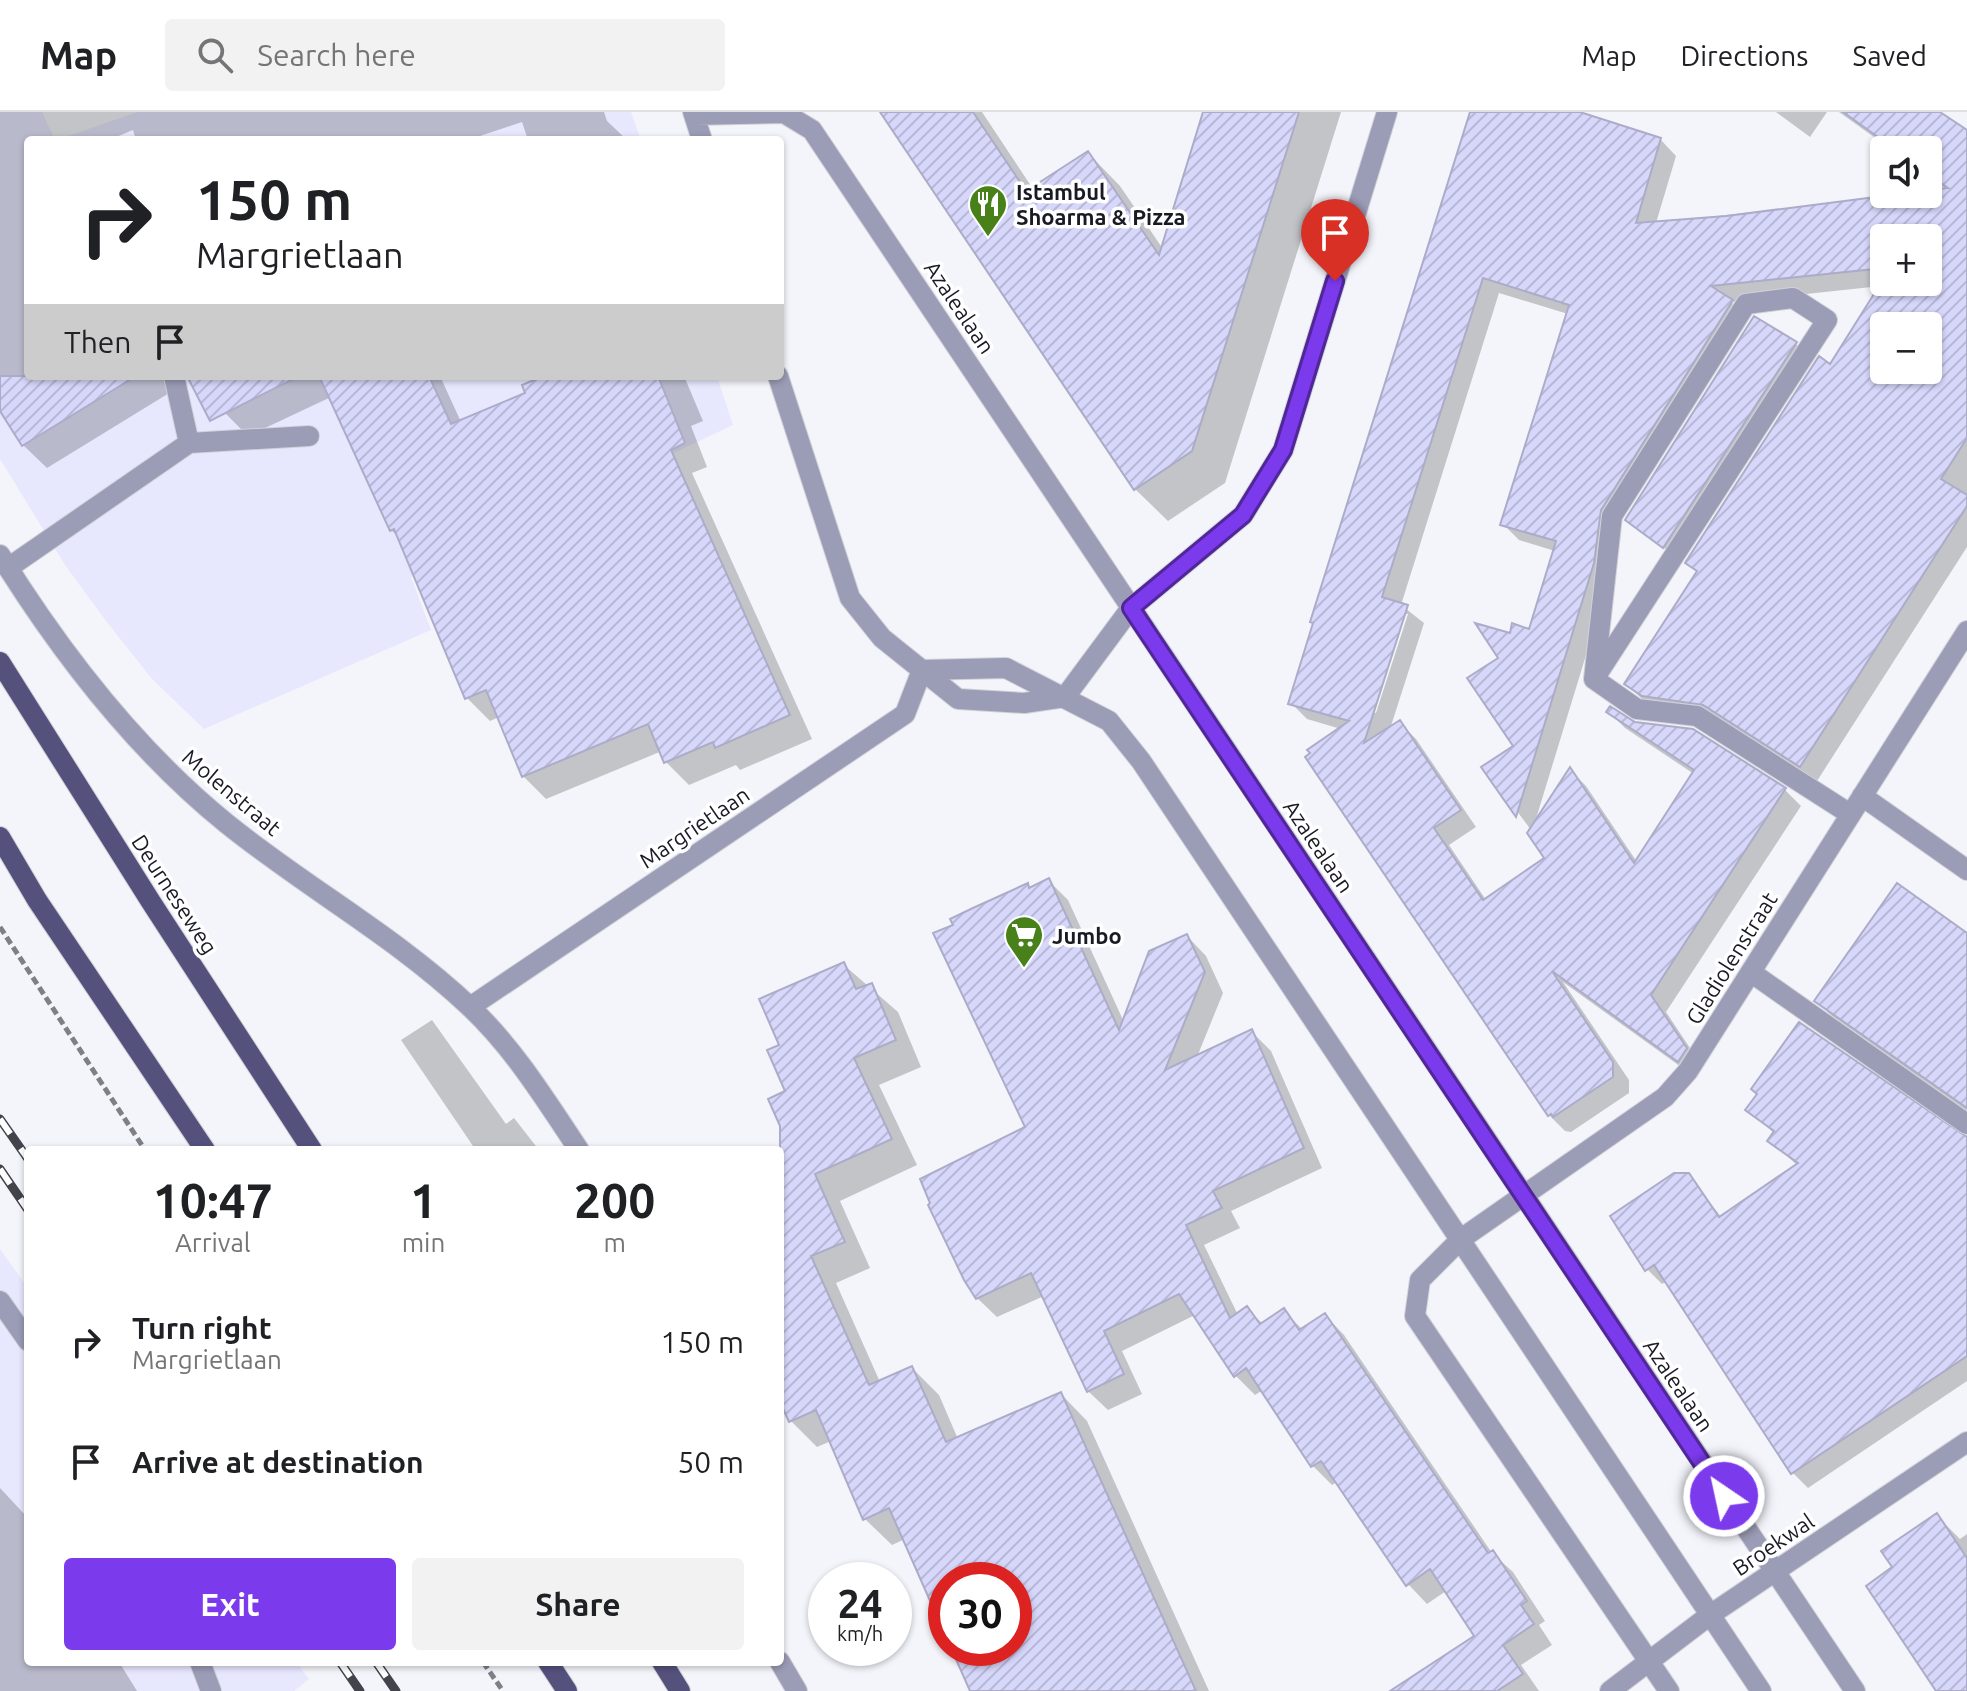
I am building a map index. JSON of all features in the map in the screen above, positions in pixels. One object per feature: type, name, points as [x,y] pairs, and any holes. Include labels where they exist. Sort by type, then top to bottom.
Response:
[{"type":"main road","name":"Deurneseweg","points":[[0,662],[309,1146]]},
{"type":"main road","points":[[0,837],[37,900],[202,1146]]},
{"type":"main road","points":[[551,1666],[567,1691]]},
{"type":"main road","points":[[664,1666],[680,1691]]},
{"type":"street","points":[[779,380],[850,598],[882,638],[958,699],[1024,703],[1065,697],[1131,608],[1243,515],[1283,450],[1387,112]]},
{"type":"street","name":"Azalealaan","points":[[701,136],[694,114],[784,113],[812,130],[1855,1691]]},
{"type":"street","points":[[1793,298],[1827,320],[1594,679],[1612,516],[1746,304],[1793,298]]},
{"type":"street","points":[[175,380],[189,443],[309,436]]},
{"type":"street","name":"Molenstraat","points":[[189,443],[4,561],[99,694],[160,762],[226,822],[412,957],[470,1007]]},
{"type":"street","name":"Gladiolenstraat","points":[[1461,1239],[1665,1097],[1688,1071],[1967,631]]},
{"type":"street","points":[[922,670],[1006,668],[1109,721],[1141,761],[1314,1025],[1461,1239],[1761,1691]]},
{"type":"street","name":"Margrietlaan","points":[[470,1007],[905,714],[922,670]]},
{"type":"street","points":[[1594,679],[1637,709],[1697,716],[1850,814]]},
{"type":"street","points":[[1862,796],[1967,870]]},
{"type":"street","points":[[1752,973],[1967,1124]]},
{"type":"street","points":[[470,1007],[525,1069],[576,1146]]},
{"type":"street","points":[[1461,1239],[1420,1280],[1415,1316],[1669,1691]]},
{"type":"street","points":[[0,1301],[24,1335]]},
{"type":"street","name":"Broekwal","points":[[1610,1691],[1651,1663],[1710,1615],[1967,1442]]},
{"type":"street","points":[[202,1666],[211,1691]]},
{"type":"street","points":[[782,1666],[797,1691]]},
{"type":"path","points":[[0,927],[142,1146]]},
{"type":"path","points":[[486,1666],[503,1691]]},
{"type":"shaded area","points":[[0,112],[42,112],[53,136],[24,136],[24,380],[718,380],[733,425],[411,577],[431,630],[204,729],[152,679],[106,621],[65,565],[0,459]]},
{"type":"shaded area","points":[[137,112],[631,112],[640,136],[68,136]]},
{"type":"shaded area","points":[[0,1249],[24,1282],[24,1666],[299,1666],[309,1679],[294,1691],[0,1691]]},
{"type":"building","points":[[880,112],[973,112],[1026,191],[1088,151],[1159,255],[1203,112],[1299,112],[1192,451],[1134,490]]},
{"type":"building","points":[[1470,112],[1580,112],[1661,138],[1636,223],[1726,216],[1870,198],[1870,208],[1942,208],[1942,189],[1948,188],[1942,184],[1942,136],[1876,136],[1843,112],[1940,112],[1967,130],[1967,438],[1941,479],[1967,495],[1967,506],[1800,767],[1703,705],[1642,696],[1624,684],[1697,571],[1685,563],[1819,356],[1830,364],[1873,296],[1942,296],[1942,224],[1870,224],[1870,269],[1711,286],[1733,300],[1601,510],[1594,563],[1516,817],[1481,767],[1513,746],[1467,678],[1498,658],[1475,623],[1510,633],[1512,623],[1529,629],[1556,541],[1500,525],[1569,305],[1483,278],[1382,597],[1408,605],[1364,743],[1400,720],[1461,810],[1434,828],[1483,900],[1544,858],[1527,833],[1570,767],[1634,863],[1694,770],[1606,712],[1610,706],[1635,722],[1693,729],[1786,788],[1651,995],[1687,1048],[1678,1062],[1552,971],[1613,1062],[1613,1077],[1553,1117],[1551,1114],[1548,1116],[1305,757],[1310,753],[1307,750],[1349,721],[1288,704],[1313,623],[1310,622]]},
{"type":"building","points":[[1754,316],[1797,342],[1663,548],[1625,520]]},
{"type":"building","points":[[0,376],[24,376],[24,380],[129,380],[22,446],[0,411]]},
{"type":"building","points":[[189,380],[291,380],[210,421]]},
{"type":"building","points":[[321,380],[431,380],[451,424],[525,393],[522,385],[534,380],[660,380],[685,443],[671,450],[790,715],[715,748],[713,742],[664,763],[648,724],[522,777],[486,690],[465,699],[394,529],[390,531]]},
{"type":"building","points":[[1049,878],[1119,1030],[1149,951],[1187,934],[1205,972],[1165,1070],[1252,1029],[1304,1148],[1213,1191],[1222,1208],[1186,1225],[1230,1318],[1247,1306],[1260,1324],[1284,1308],[1299,1330],[1325,1313],[1488,1553],[1493,1550],[1527,1601],[1521,1605],[1534,1624],[1503,1645],[1523,1674],[1497,1691],[1390,1691],[1474,1636],[1430,1569],[1406,1586],[1321,1461],[1311,1467],[1246,1368],[1234,1377],[1179,1294],[1104,1331],[1124,1374],[1087,1392],[1031,1273],[976,1299],[964,1280],[928,1205],[930,1203],[920,1179],[1025,1127],[933,933],[953,925],[950,919],[973,908],[1028,883],[1029,888]]},
{"type":"building","points":[[1897,883],[1967,933],[1967,1108],[1814,1001]]},
{"type":"building","points":[[844,962],[856,989],[872,983],[896,1040],[854,1058],[892,1139],[815,1174],[845,1242],[811,1256],[869,1385],[912,1366],[946,1442],[1061,1392],[1196,1691],[970,1691],[959,1666],[1032,1666],[1032,1562],[928,1562],[928,1596],[889,1508],[863,1520],[816,1410],[789,1422],[784,1411],[784,1146],[780,1146],[780,1126],[768,1099],[785,1091],[767,1050],[779,1045],[759,999]]},
{"type":"building","points":[[1799,1022],[1967,1137],[1967,1356],[1791,1474],[1654,1265],[1645,1271],[1610,1216],[1674,1173],[1689,1173],[1719,1217],[1798,1163],[1767,1141],[1774,1131],[1745,1110],[1757,1094],[1751,1089]]},
{"type":"building","points":[[1937,1513],[1967,1558],[1967,1691],[1936,1691],[1866,1586],[1892,1567],[1881,1551]]},
{"type":"railway","points":[[0,1119],[24,1153]]},
{"type":"railway","points":[[0,1169],[24,1204]]},
{"type":"railway","points":[[343,1666],[360,1691]]},
{"type":"railway","points":[[379,1666],[396,1691]]},
{"type":"place","name":"Istambul Shoarma & Pizza","points":[[988,238]]},
{"type":"place","name":"Jumbo","points":[[1024,969]]},
{"type":"route","points":[[1335,281],[1283,450],[1243,515],[1131,608],[1724,1496]]}]
